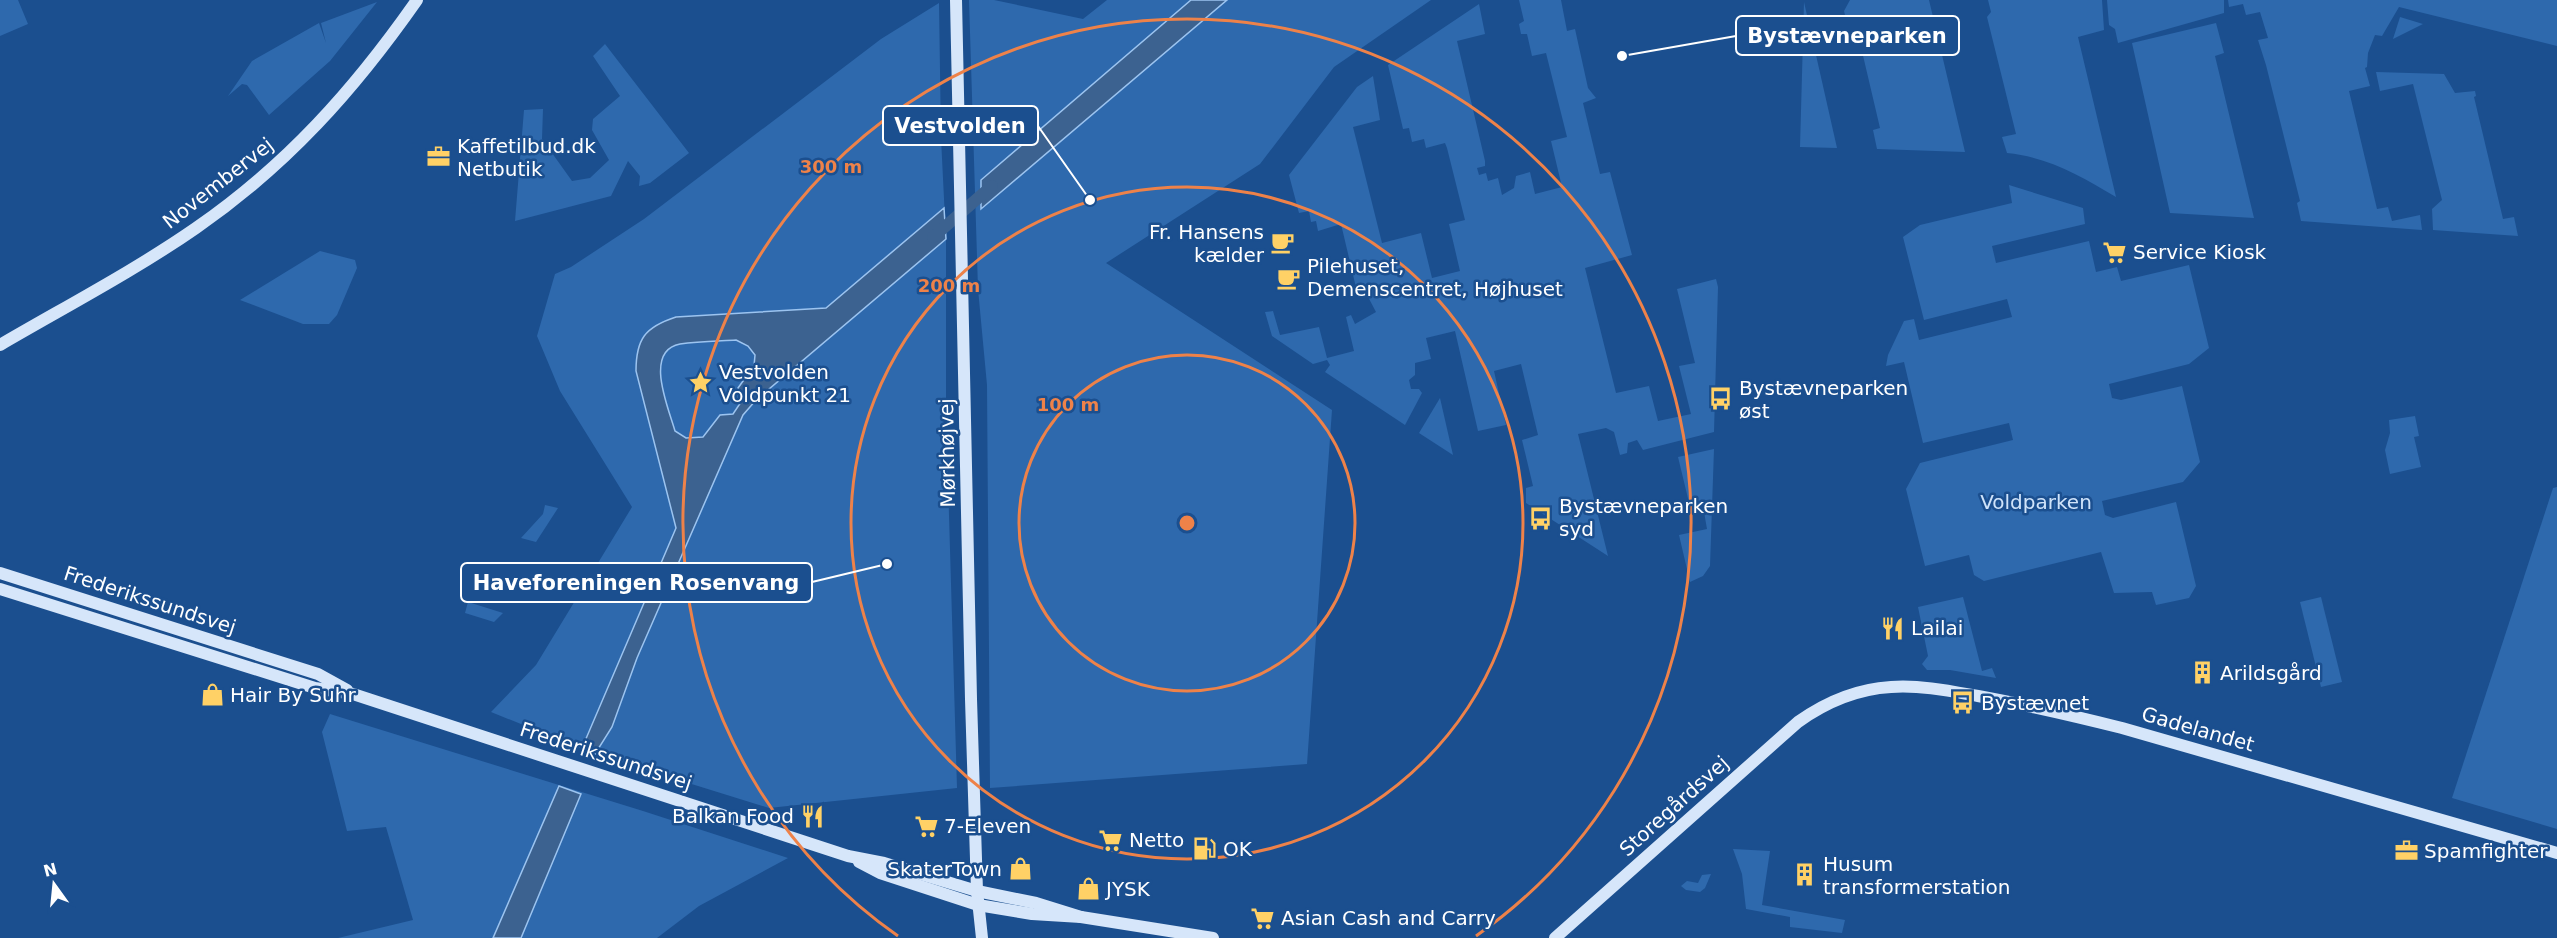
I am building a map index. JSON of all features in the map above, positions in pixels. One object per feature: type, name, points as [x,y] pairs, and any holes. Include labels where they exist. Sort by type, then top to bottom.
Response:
[{"type":"street","name":"Novembervej","points":[[0,345],[166,248],[257,182],[340,102],[417,0]]},
{"type":"street","name":"Mørkhøjvej","points":[[956,0],[960,249],[977,891],[982,938]]},
{"type":"street","name":"Frederikssundsvej","points":[[0,573],[318,674],[353,694]]},
{"type":"street","name":"Frederikssundsvej","points":[[0,589],[315,688],[353,694],[848,856],[884,863],[977,891],[1036,903],[1081,917]]},
{"type":"street","name":"Gadelandet","points":[[1822,705],[1868,690],[1916,687],[2050,710],[2122,728],[2557,853]]},
{"type":"street","name":"Storegårdsvej","points":[[1554,938],[1798,722],[1822,705]]},
{"type":"street","name":"Frederikssundsvej","points":[[848,856],[880,873],[978,905],[1032,914],[1081,917],[1214,938]]},
{"type":"green space","points":[[0,0],[18,0],[28,24],[0,36]]},
{"type":"green space","points":[[969,0],[994,0],[1083,19],[1107,0],[1431,0],[1334,67],[1260,164],[1106,263],[1332,410],[1307,764],[990,788],[987,385],[978,289]]},
{"type":"green space","points":[[1519,0],[1561,0],[1567,31],[1575,29],[1588,88],[1596,98],[1583,103],[1600,174],[1610,172],[1632,255],[1585,268],[1616,393],[1649,386],[1658,421],[1691,414],[1679,366],[1695,363],[1677,289],[1716,279],[1718,287],[1714,432],[1643,450],[1637,440],[1628,443],[1627,453],[1620,455],[1614,432],[1606,428],[1578,434],[1608,556],[1526,503],[1526,488],[1533,486],[1522,440],[1538,435],[1521,364],[1494,371],[1506,425],[1478,431],[1455,331],[1426,338],[1431,359],[1415,363],[1415,375],[1409,380],[1411,389],[1419,389],[1422,393],[1405,425],[1325,372],[1330,365],[1327,360],[1313,364],[1272,336],[1265,312],[1273,311],[1280,335],[1319,327],[1327,358],[1354,351],[1346,317],[1351,315],[1355,324],[1376,312],[1366,293],[1358,296],[1341,224],[1318,231],[1316,221],[1311,222],[1309,211],[1299,213],[1289,175],[1357,87],[1373,76],[1380,120],[1353,127],[1382,243],[1421,233],[1432,278],[1460,271],[1449,224],[1465,220],[1447,148],[1445,143],[1426,148],[1424,139],[1412,142],[1409,128],[1403,129],[1388,65],[1479,4],[1485,34],[1457,41],[1485,161],[1485,166],[1477,168],[1479,175],[1486,173],[1488,181],[1498,178],[1502,195],[1514,188],[1516,176],[1530,172],[1535,194],[1562,187],[1551,141],[1567,137],[1546,53],[1532,56],[1527,34],[1521,34],[1519,24],[1524,21]]},
{"type":"green space","points":[[1850,0],[1929,0],[1965,152],[1877,149],[1873,130],[1880,128],[1857,30],[1849,31],[1844,11]]},
{"type":"green space","points":[[1988,0],[2102,0],[2104,30],[2078,37],[2116,197],[2050,163],[2007,153],[2002,137],[2016,134],[1987,17],[1991,12]]},
{"type":"green space","points":[[2107,0],[2224,0],[2224,13],[2118,43],[2115,29],[2109,25]]},
{"type":"green space","points":[[2228,0],[2557,0],[2557,46],[2399,7],[2382,36],[2375,35],[2368,53],[2365,68],[2370,86],[2349,91],[2377,209],[2388,207],[2392,221],[2420,215],[2422,230],[2301,221],[2297,203],[2300,201],[2258,40],[2268,38],[2260,12],[2246,15],[2243,4],[2229,7]]},
{"type":"green space","points":[[377,2],[330,61],[269,115],[247,85],[242,84],[228,96],[252,61],[319,23],[326,43],[321,23]]},
{"type":"green space","points":[[1804,2],[1837,148],[1800,147]]},
{"type":"green space","points":[[939,3],[941,138],[946,239],[946,413],[957,788],[769,808],[595,754],[491,712],[536,665],[632,507],[560,391],[537,336],[555,274],[571,267],[644,219],[881,39]]},
{"type":"green space","points":[[2400,17],[2423,24],[2393,39]]},
{"type":"green space","points":[[2216,23],[2224,53],[2215,56],[2254,218],[2170,213],[2132,43]]},
{"type":"green space","points":[[605,44],[689,153],[650,183],[639,186],[640,176],[628,161],[611,196],[515,221],[524,110],[543,109],[542,139],[572,181],[590,178],[609,160],[592,130],[593,119],[620,96],[593,56]]},
{"type":"green space","points":[[2376,72],[2444,74],[2455,93],[2475,91],[2476,96],[2474,97],[2503,219],[2514,217],[2518,236],[2433,230],[2432,209],[2442,200],[2413,84],[2380,91]]},
{"type":"green space","name":"Voldparken","points":[[2009,185],[2083,208],[2085,224],[1992,246],[1996,263],[2089,241],[2096,272],[2117,267],[2121,281],[2189,265],[2209,348],[2189,364],[2109,384],[2112,398],[2121,400],[2182,386],[2200,462],[2183,482],[2102,501],[2105,515],[2113,518],[2176,502],[2196,586],[2189,598],[2156,605],[2152,592],[2114,593],[2101,552],[1984,581],[1974,575],[1969,555],[1925,566],[1906,489],[1920,463],[2013,440],[2009,423],[1923,443],[1904,362],[1886,366],[1888,355],[1904,321],[1914,319],[1919,340],[2012,317],[2007,299],[1924,320],[1903,237],[1920,225],[2012,203]]},
{"type":"green space","points":[[320,251],[355,260],[357,268],[337,315],[329,324],[303,324],[240,300]]},
{"type":"green space","points":[[1440,398],[1453,455],[1419,433]]},
{"type":"green space","points":[[2415,416],[2419,436],[2414,437],[2421,467],[2390,474],[2385,450],[2390,433],[2389,420]]},
{"type":"green space","points":[[1714,449],[1710,566],[1703,576],[1690,582],[1679,535],[1707,529],[1704,512],[1692,515],[1678,457]]},
{"type":"green space","points":[[2557,487],[2557,829],[2452,798],[2553,488]]},
{"type":"green space","points":[[545,505],[558,508],[536,542],[521,538],[543,514]]},
{"type":"green space","points":[[1963,597],[1982,671],[1992,668],[1996,678],[1950,670],[1927,670],[1922,664],[1928,656],[1918,607]]},
{"type":"green space","points":[[2321,597],[2342,682],[2321,687],[2300,602]]},
{"type":"green space","points":[[468,602],[503,613],[494,622],[465,613]]},
{"type":"green space","points":[[330,714],[788,858],[699,906],[657,938],[338,938],[413,920],[386,827],[347,831],[322,732]]},
{"type":"green space","points":[[1733,849],[1770,851],[1762,905],[1845,920],[1842,933],[1790,927],[1790,917],[1746,909],[1742,874]]},
{"type":"green space","points":[[1711,874],[1705,888],[1700,892],[1686,890],[1681,886],[1687,881],[1698,883],[1702,875]]},
{"type":"shaded area","points":[[1191,0],[1227,0],[981,209],[981,180]]},
{"type":"shaded area","points":[[944,208],[946,239],[756,400],[743,415],[637,658],[612,727],[595,754],[582,748],[676,528],[636,371],[640,342],[657,325],[676,317],[826,308]],"holes":[[[736,340],[748,346],[755,355],[754,366],[738,388],[741,402],[733,414],[720,415],[703,437],[686,438],[675,431],[661,382],[663,357],[669,349],[687,343]]]},
{"type":"shaded area","points":[[559,786],[581,794],[521,938],[493,938]]},
{"type":"waterway","points":[[933,237],[992,186]]},
{"type":"place","name":"Bystævneparken","points":[[1622,56]]},
{"type":"place","name":"Kaffetilbud.dk Netbutik","points":[[439,157]]},
{"type":"place","name":"Vestvolden","points":[[1090,200]]},
{"type":"place","name":"Fr. Hansens kælder","points":[[1282,243]]},
{"type":"place","name":"Service Kiosk","points":[[2115,252]]},
{"type":"place","name":"Pilehuset, Demenscentret, Højhuset","points":[[1289,278]]},
{"type":"place","name":"Vestvolden Voldpunkt 21","points":[[701,383]]},
{"type":"place","name":"Bystævneparken øst","points":[[1721,399]]},
{"type":"place","name":"Bystævneparken syd","points":[[1541,518]]},
{"type":"place","name":"Haveforeningen Rosenvang","points":[[887,564]]},
{"type":"place","name":"Lailai","points":[[1893,628]]},
{"type":"place","name":"Arildsgård","points":[[2202,673]]},
{"type":"place","name":"Hair By Suhr","points":[[212,695]]},
{"type":"place","name":"Bystævnet","points":[[1963,703]]},
{"type":"place","name":"Balkan Food","points":[[812,816]]},
{"type":"place","name":"7-Eleven","points":[[926,826]]},
{"type":"place","name":"Netto","points":[[1111,840]]},
{"type":"place","name":"OK","points":[[1205,849]]},
{"type":"place","name":"Spamfighter","points":[[2406,851]]},
{"type":"place","name":"SkaterTown","points":[[1020,869]]},
{"type":"place","name":"Husum transformerstation","points":[[1805,875]]},
{"type":"place","name":"JYSK","points":[[1088,889]]},
{"type":"place","name":"Asian Cash and Carry","points":[[1263,918]]}]
